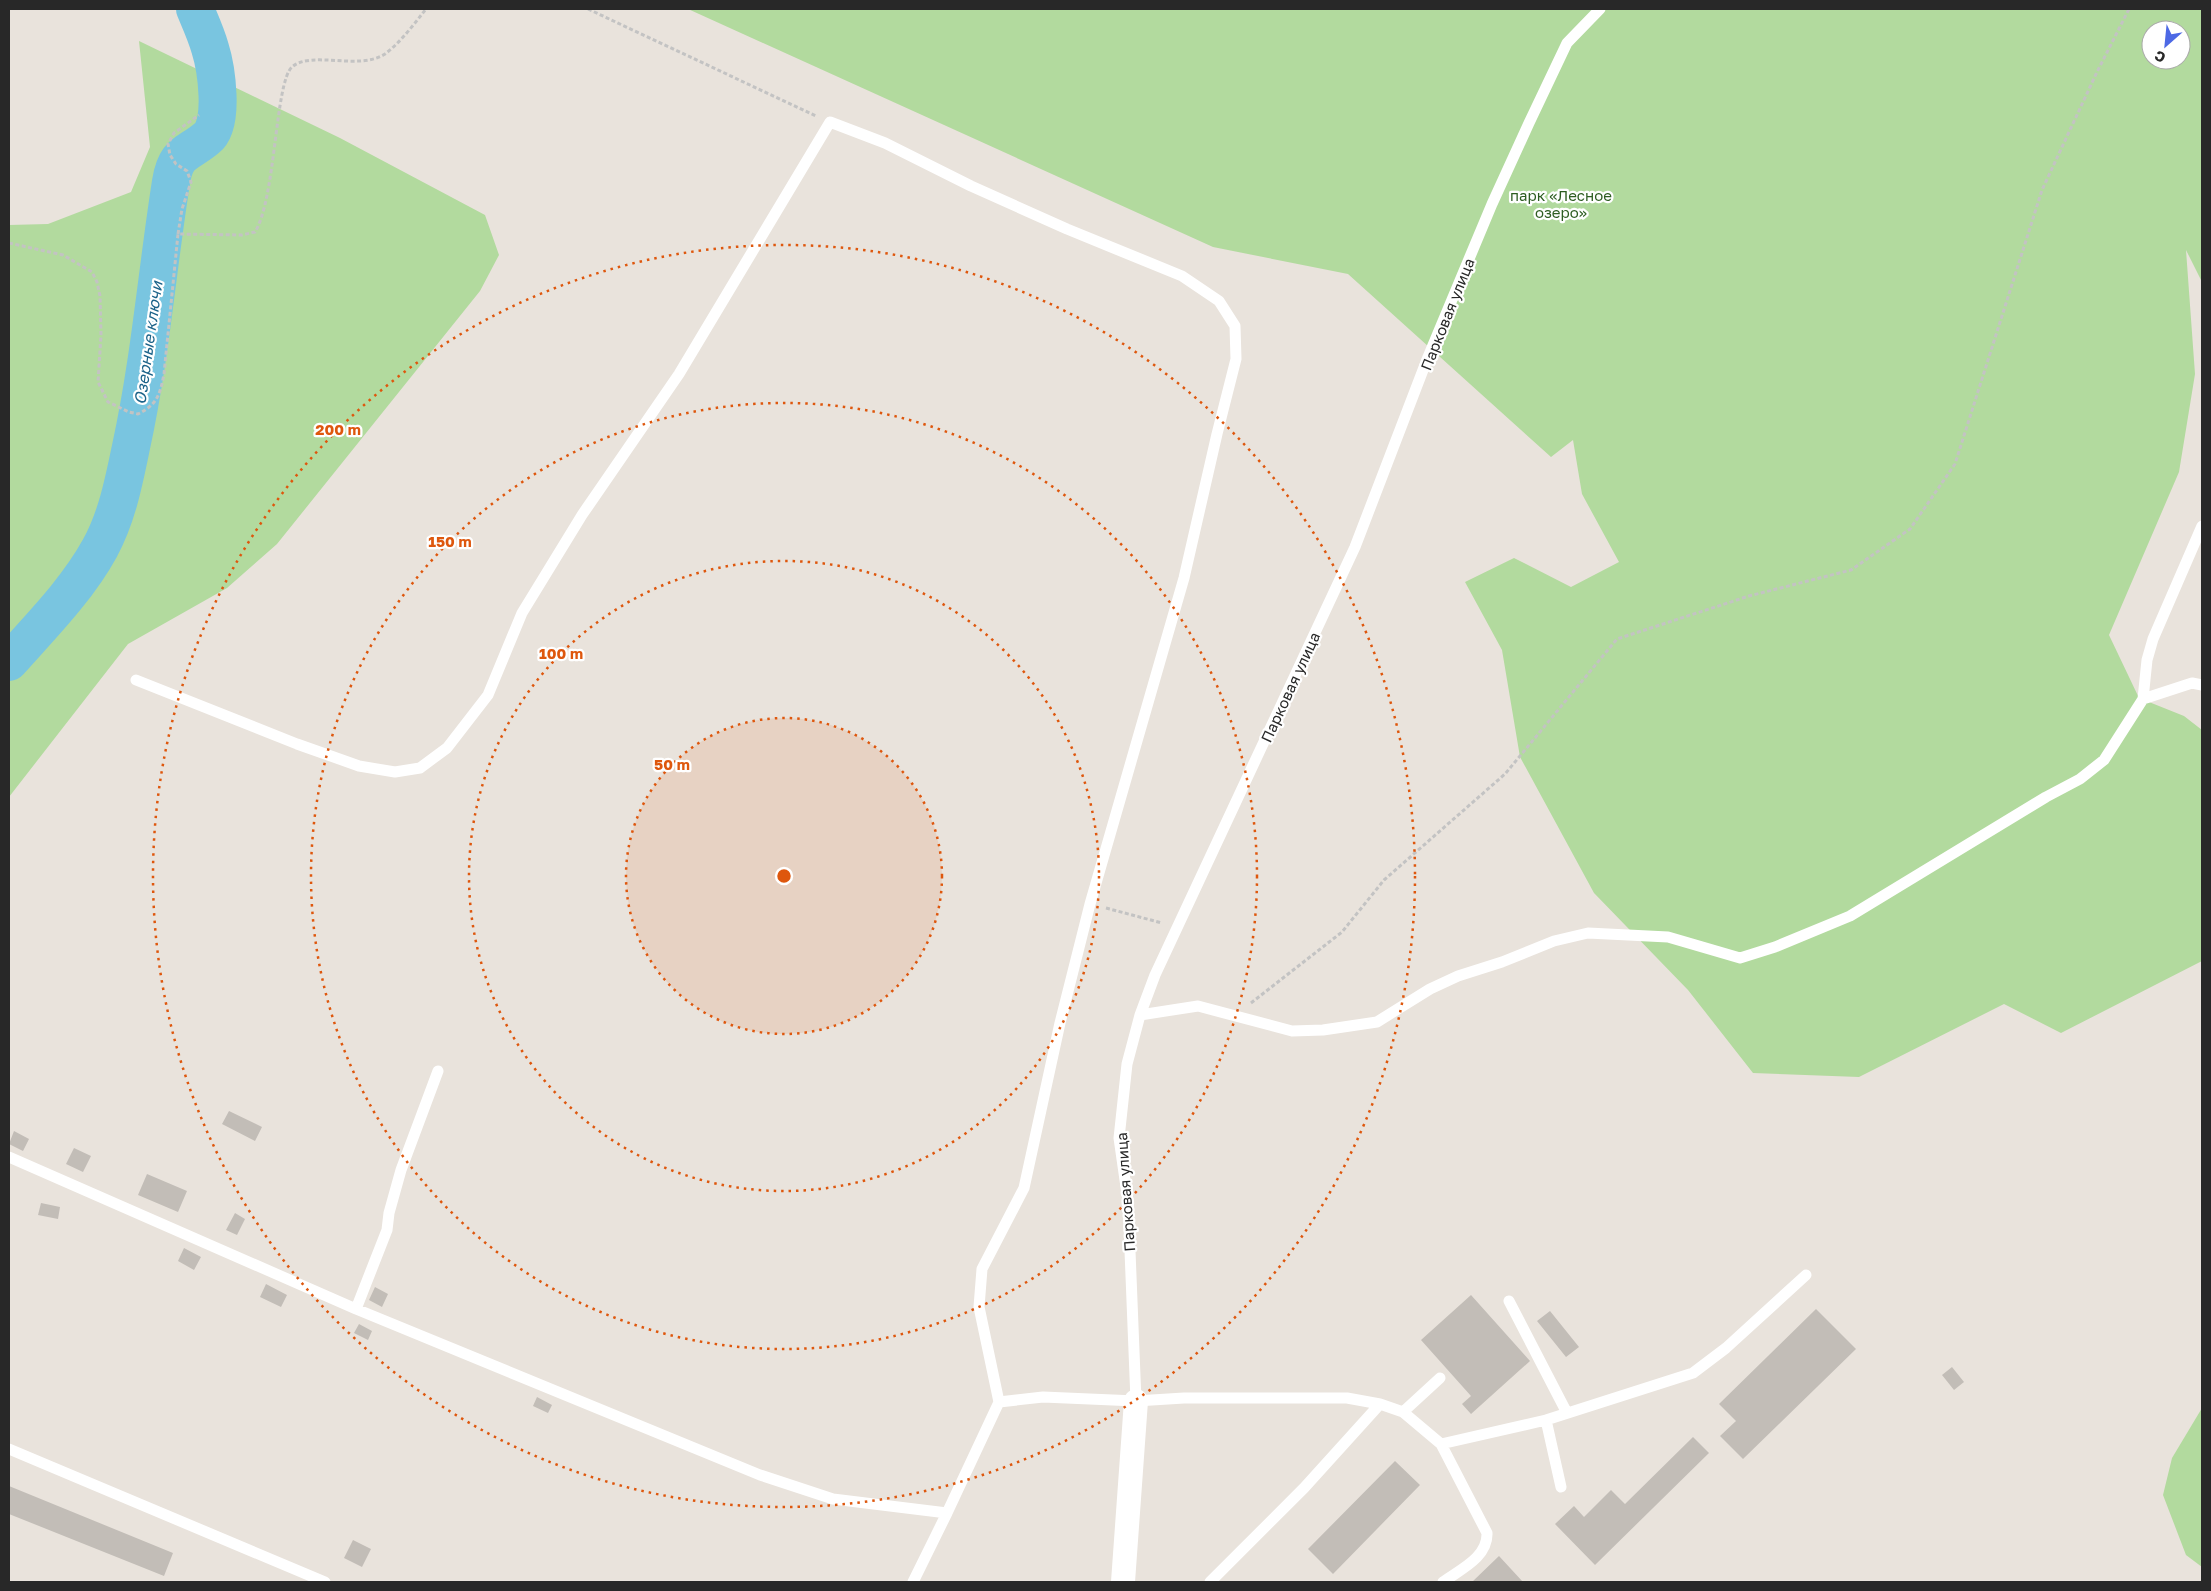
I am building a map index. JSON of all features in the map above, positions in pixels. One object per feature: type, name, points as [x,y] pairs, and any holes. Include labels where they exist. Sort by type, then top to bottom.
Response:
[{"type":"street","points":[[1123,1582],[1136,1401]]},
{"type":"lane","name":"Парковая улица","points":[[1136,1401],[1128,1201],[1120,1138],[1127,1064],[1140,1015],[1155,975],[1354,547],[1428,357],[1492,204],[1529,123],[1567,43],[1600,9]]},
{"type":"lane","points":[[136,680],[297,744],[360,766],[395,772],[420,768],[446,748],[488,695],[522,613],[582,515],[679,374],[830,122],[885,143],[971,186],[1067,229],[1182,276],[1219,301],[1235,326],[1236,360],[1184,578],[1090,904],[1060,1023],[1024,1188],[982,1269],[979,1307],[999,1402],[913,1582]]},
{"type":"lane","points":[[1140,1015],[1198,1006],[1292,1031],[1323,1030],[1377,1022],[1430,989],[1458,976],[1502,962],[1554,941],[1588,933],[1668,936],[1740,958],[1775,948],[1850,916],[2046,797],[2080,779],[2104,760],[2143,699],[2147,660],[2153,638],[2202,526]]},
{"type":"lane","points":[[2143,699],[2192,683],[2202,685]]},
{"type":"lane","points":[[356,1308],[387,1230],[389,1214],[401,1170],[438,1071]]},
{"type":"lane","points":[[9,1157],[356,1308],[769,1478],[833,1499],[947,1513]]},
{"type":"lane","points":[[1441,1444],[1546,1420],[1694,1374],[1726,1348],[1806,1275]]},
{"type":"lane","points":[[1509,1301],[1567,1413]]},
{"type":"lane","points":[[1403,1412],[1440,1378]]},
{"type":"lane","points":[[999,1402],[1043,1397],[1136,1401],[1184,1398],[1347,1398],[1380,1404],[1403,1412],[1441,1444],[1487,1533],[1487,1543],[1482,1552],[1443,1582]]},
{"type":"lane","points":[[1210,1582],[1304,1488],[1380,1404]]},
{"type":"lane","points":[[1546,1420],[1561,1487]]},
{"type":"lane","points":[[9,1449],[325,1582]]},
{"type":"path","points":[[178,234],[242,235],[255,232],[262,221],[273,165],[284,80],[291,67],[303,61],[372,60],[384,54],[404,36],[426,9]]},
{"type":"path","points":[[588,9],[830,122]]},
{"type":"path","points":[[1236,1015],[1342,932],[1384,880],[1505,774],[1616,639],[1749,596],[1851,570],[1910,529],[1954,464],[2042,190],[2097,72],[2130,9]]},
{"type":"path","points":[[9,243],[63,255],[92,272],[98,282],[100,296],[101,335],[98,382],[108,402],[138,414],[149,409],[160,395],[166,355],[178,234],[182,209],[191,182],[187,171],[176,164],[170,155],[168,144],[174,133],[199,116]]},
{"type":"path","points":[[1090,904],[1178,927]]},
{"type":"green space","name":"парк «Лесное озеро»","points":[[688,9],[2202,9],[2202,282],[2186,250],[2195,374],[2179,472],[2109,635],[2139,698],[2184,716],[2202,730],[2202,961],[2061,1033],[2004,1004],[1859,1077],[1753,1073],[1688,990],[1594,893],[1520,757],[1502,650],[1465,582],[1514,558],[1571,587],[1619,562],[1582,494],[1573,440],[1551,457],[1348,274],[1213,247]]},
{"type":"green space","points":[[139,41],[340,138],[485,215],[499,255],[480,291],[277,544],[227,588],[128,644],[9,797],[9,225],[48,224],[131,192],[150,147]]},
{"type":"green space","points":[[2202,1408],[2202,1567],[2186,1555],[2163,1495],[2172,1458]]},
{"type":"building","points":[[229,1111],[262,1127],[255,1141],[222,1124]]},
{"type":"building","points":[[14,1131],[29,1139],[23,1151],[9,1144]]},
{"type":"building","points":[[74,1148],[91,1156],[83,1172],[66,1164]]},
{"type":"building","points":[[147,1174],[187,1191],[178,1212],[138,1195]]},
{"type":"building","points":[[41,1203],[60,1207],[58,1219],[38,1215]]},
{"type":"building","points":[[235,1213],[245,1219],[237,1235],[226,1230]]},
{"type":"building","points":[[184,1248],[201,1257],[194,1270],[178,1261]]},
{"type":"building","points":[[266,1284],[287,1295],[281,1307],[260,1297]]},
{"type":"building","points":[[375,1287],[388,1294],[382,1307],[369,1300]]},
{"type":"building","points":[[1471,1295],[1530,1361],[1471,1414],[1462,1404],[1471,1396],[1421,1340]]},
{"type":"building","points":[[1816,1309],[1856,1349],[1743,1459],[1720,1436],[1736,1421],[1719,1404]]},
{"type":"building","points":[[1550,1311],[1579,1347],[1566,1357],[1537,1321]]},
{"type":"building","points":[[359,1324],[372,1331],[368,1340],[354,1333]]},
{"type":"building","points":[[1952,1367],[1964,1382],[1954,1390],[1942,1375]]},
{"type":"building","points":[[537,1397],[552,1405],[548,1413],[533,1406]]},
{"type":"building","points":[[1693,1437],[1709,1453],[1595,1565],[1555,1524],[1574,1506],[1584,1517],[1611,1490],[1625,1504]]},
{"type":"building","points":[[1395,1461],[1420,1485],[1333,1574],[1308,1549]]},
{"type":"building","points":[[9,1486],[173,1553],[164,1576],[9,1514]]},
{"type":"building","points":[[353,1540],[371,1549],[362,1567],[344,1558]]},
{"type":"building","points":[[1499,1556],[1523,1582],[1472,1582]]},
{"type":"waterway","name":"Озерные ключи","points":[[9,662],[81,578],[106,536],[119,499],[138,414],[173,172],[179,159],[200,144],[213,131],[216,121],[218,95],[215,68],[195,9]]}]
